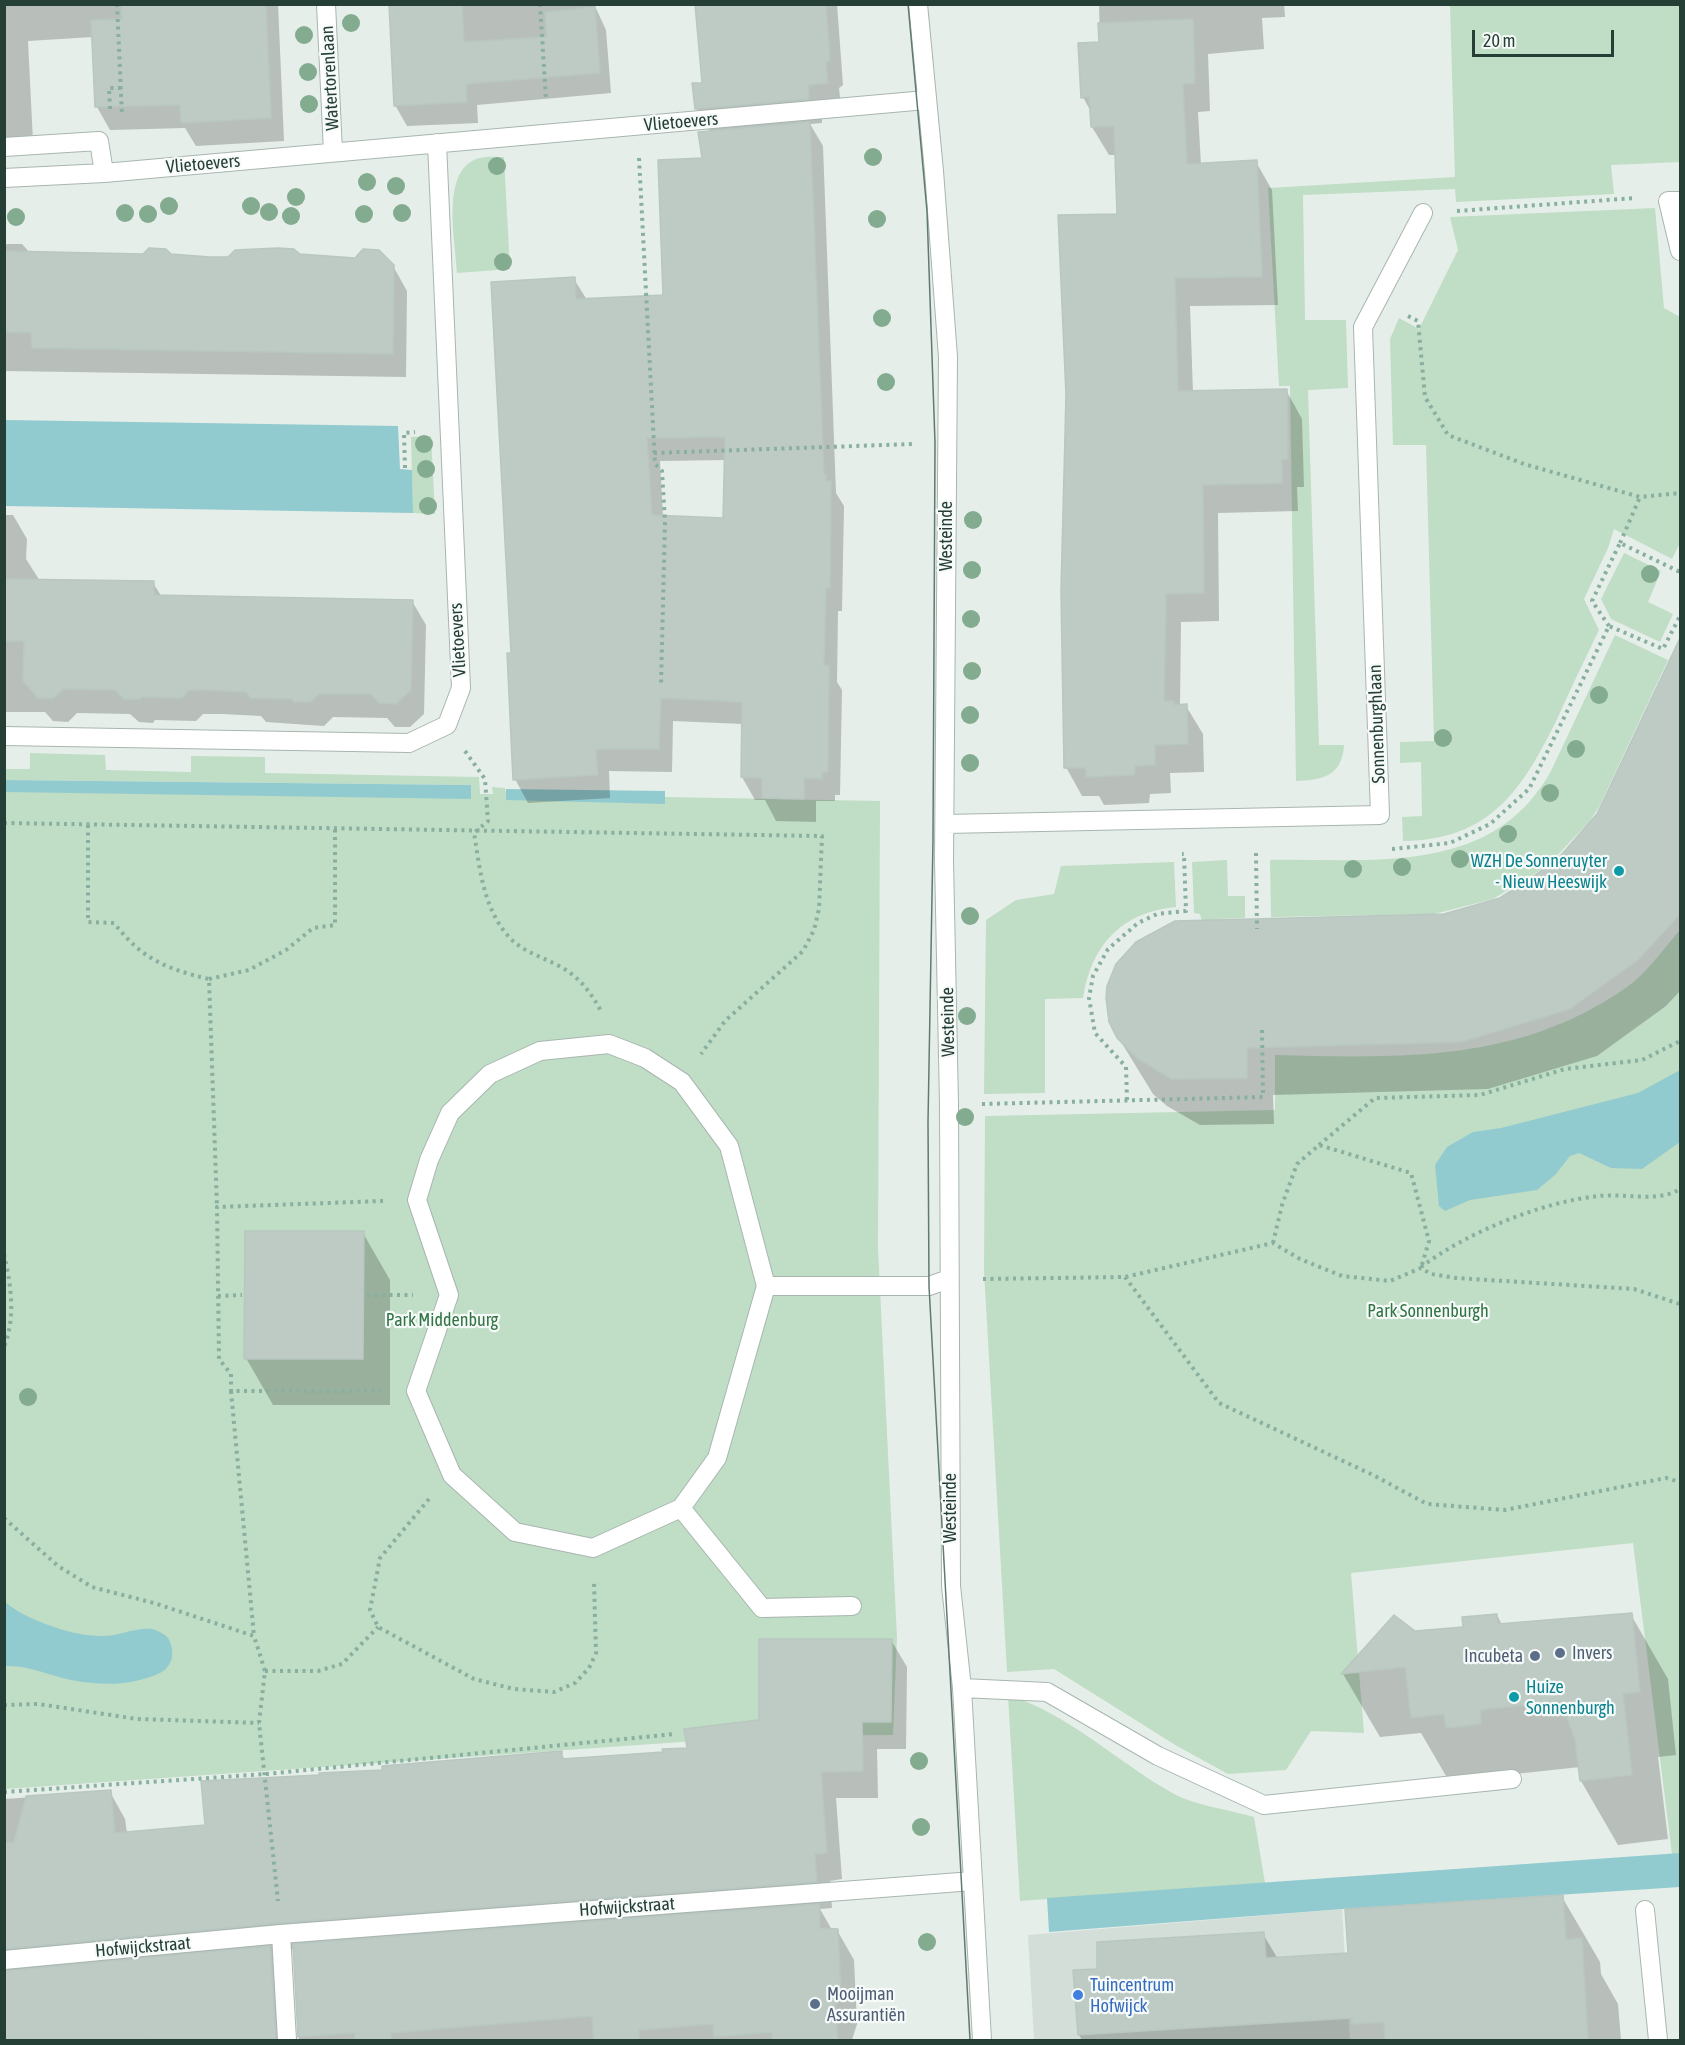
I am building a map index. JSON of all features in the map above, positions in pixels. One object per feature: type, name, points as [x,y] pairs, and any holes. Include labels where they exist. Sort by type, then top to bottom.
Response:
[{"type":"street","name":"Watertorenlaan","points":[[326,4],[333,152]]},
{"type":"street","name":"Westeinde","points":[[918,4],[934,171],[948,357],[945,824],[950,1105],[951,1586],[962,1688],[982,2040]]},
{"type":"street","name":"Vlietoevers","points":[[4,178],[104,173],[926,100]]},
{"type":"street","points":[[4,147],[99,141],[104,173]]},
{"type":"street","name":"Vlietoevers","points":[[4,736],[409,742],[447,725],[461,688],[437,143]]},
{"type":"street","points":[[1674,201],[1680,251]]},
{"type":"street","name":"Sonnenburghlaan","points":[[945,824],[1380,815],[1363,327],[1423,213]]},
{"type":"street","points":[[609,1044],[645,1058],[682,1082],[729,1146],[766,1286],[717,1458],[681,1508],[593,1548],[516,1532],[452,1475],[416,1391],[449,1295],[417,1200],[429,1160],[450,1113],[490,1074],[540,1051],[609,1044]]},
{"type":"street","points":[[766,1286],[929,1286],[949,1279]]},
{"type":"street","points":[[681,1508],[762,1608],[852,1606]]},
{"type":"street","points":[[962,1688],[1047,1692],[1158,1756],[1264,1805],[1512,1779]]},
{"type":"street","name":"Hofwijckstraat","points":[[4,1960],[281,1934],[973,1881]]},
{"type":"street","points":[[1645,1910],[1658,2040]]},
{"type":"street","points":[[281,1934],[287,2040]]},
{"type":"path","points":[[117,4],[125,171]]},
{"type":"path","points":[[540,4],[548,134]]},
{"type":"path","points":[[638,126],[654,465],[662,471],[665,522],[661,685]]},
{"type":"path","points":[[1423,213],[1646,197],[1674,201]]},
{"type":"path","points":[[1378,300],[1418,321],[1425,397],[1448,435],[1524,464],[1640,497],[1680,493]]},
{"type":"path","points":[[654,453],[947,443]]},
{"type":"path","points":[[1640,497],[1592,601],[1609,626],[1663,649],[1680,616]]},
{"type":"path","points":[[1620,543],[1680,572]]},
{"type":"path","points":[[1383,849],[1450,843],[1490,824],[1508,811],[1529,789],[1609,626]]},
{"type":"path","points":[[474,832],[488,821],[485,779]]},
{"type":"path","points":[[4,823],[822,836],[819,909],[814,930],[803,951],[725,1020],[682,1082]]},
{"type":"path","points":[[88,825],[88,922],[114,923],[126,939],[155,963],[209,980],[249,970],[286,950],[313,928],[335,925],[335,829]]},
{"type":"path","points":[[474,832],[481,879],[492,913],[510,939],[568,971],[588,988],[603,1014],[609,1044]]},
{"type":"path","points":[[1244,854],[1267,853]]},
{"type":"path","points":[[1173,854],[1196,854]]},
{"type":"path","points":[[1127,1100],[1126,1067],[1095,1033],[1089,998],[1093,976],[1108,949],[1137,923],[1157,914],[1186,911],[1184,854]]},
{"type":"path","points":[[1256,854],[1257,929]]},
{"type":"path","points":[[209,980],[217,1207],[219,1359],[231,1374],[254,1636],[265,1671],[259,1724],[281,1934]]},
{"type":"path","points":[[950,1105],[1263,1097],[1262,1028]]},
{"type":"path","points":[[1273,1242],[1282,1205],[1297,1164],[1375,1098],[1480,1095],[1565,1069],[1642,1060],[1680,1041]]},
{"type":"path","points":[[1319,1145],[1411,1173],[1429,1241],[1421,1268]]},
{"type":"path","points":[[949,1279],[1125,1277],[1273,1242],[1300,1259],[1342,1276],[1390,1281],[1421,1268],[1445,1250],[1524,1215],[1567,1200],[1602,1195],[1669,1196],[1680,1189]]},
{"type":"path","points":[[217,1207],[417,1200]]},
{"type":"path","points":[[4,1254],[10,1285],[11,1311],[10,1334],[4,1347]]},
{"type":"path","points":[[1421,1268],[1431,1274],[1456,1278],[1634,1289],[1680,1304]]},
{"type":"path","points":[[1125,1277],[1219,1403],[1373,1475],[1426,1504],[1505,1510],[1666,1478],[1680,1482]]},
{"type":"path","points":[[218,1296],[242,1295]]},
{"type":"path","points":[[367,1295],[406,1295]]},
{"type":"path","points":[[231,1391],[416,1391]]},
{"type":"path","points":[[452,1475],[414,1514],[381,1558],[370,1610],[378,1628],[474,1679],[514,1689],[554,1692],[575,1683],[589,1668],[596,1653],[593,1548]]},
{"type":"path","points":[[4,1518],[58,1566],[92,1587],[154,1603],[254,1636]]},
{"type":"path","points":[[265,1671],[318,1671],[342,1664],[378,1628]]},
{"type":"path","points":[[4,1705],[38,1704],[137,1719],[259,1724]]},
{"type":"path","points":[[4,1792],[266,1774],[675,1734]]},
{"type":"shaded area","points":[[1342,1909],[1350,2040],[1034,2040],[1028,1935]]},
{"type":"green space","points":[[1450,5],[1680,5],[1680,162],[1611,165],[1614,194],[1456,202],[1455,189],[1303,195],[1305,320],[1346,320],[1348,388],[1308,390],[1319,745],[1344,745],[1335,770],[1323,777],[1296,781],[1290,386],[1279,386],[1268,188],[1455,177]]},
{"type":"green space","points":[[504,157],[510,269],[457,273],[453,207],[454,190],[459,176],[467,164],[480,158]]},
{"type":"green space","points":[[1655,208],[1664,308],[1680,317],[1680,543],[1672,559],[1614,529],[1608,548],[1584,599],[1599,630],[1545,743],[1517,788],[1500,806],[1481,820],[1459,831],[1433,838],[1403,841],[1402,817],[1422,816],[1421,762],[1400,763],[1400,742],[1434,741],[1426,445],[1393,445],[1390,339],[1399,318],[1419,329],[1458,250],[1450,217]]},
{"type":"green space","points":[[431,436],[435,514],[413,513],[411,437]]},
{"type":"green space","points":[[1624,553],[1661,571],[1648,602],[1673,614],[1660,642],[1611,619],[1601,599]]},
{"type":"green space","points":[[1615,635],[1668,660],[1599,807],[1590,821],[1547,866],[1493,899],[1434,914],[1271,917],[1270,860],[1389,859],[1427,855],[1463,845],[1497,829],[1526,805],[1551,771]]},
{"type":"green space","name":"Park Middenburg","points":[[30,753],[105,755],[106,770],[191,772],[191,756],[265,757],[265,773],[479,777],[480,794],[493,794],[492,787],[505,788],[506,794],[880,801],[878,1248],[897,1638],[893,1735],[768,1736],[5,1789],[5,786],[470,785],[5,780],[5,769],[30,769]]},
{"type":"green space","points":[[1227,860],[1228,896],[1245,896],[1245,918],[1216,919],[1217,928],[1202,921],[1200,914],[1194,913],[1192,862]]},
{"type":"green space","points":[[1174,862],[1176,907],[1139,916],[1112,935],[1101,948],[1093,963],[1083,998],[1045,999],[1045,1093],[984,1094],[986,920],[1016,900],[1054,894],[1061,866]]},
{"type":"green space","name":"Park Sonnenburgh","points":[[1680,930],[1680,1853],[1672,1854],[1633,1543],[1351,1573],[1364,1733],[1311,1731],[1286,1770],[1228,1774],[1177,1746],[1054,1669],[1007,1672],[984,1271],[985,1116],[1275,1110],[1275,1055],[1368,1056],[1458,1051],[1501,1043],[1544,1030],[1586,1012],[1627,987],[1648,968]]},
{"type":"green space","points":[[1008,1695],[1052,1714],[1182,1798],[1254,1817],[1265,1883],[1020,1901]]},
{"type":"water","points":[[5,420],[398,426],[400,469],[412,470],[413,513],[5,506]]},
{"type":"water","points":[[5,780],[471,785],[471,799],[5,792]]},
{"type":"water","points":[[506,789],[665,791],[665,804],[506,800]]},
{"type":"water","points":[[1680,1070],[1680,1142],[1642,1169],[1611,1168],[1579,1153],[1570,1156],[1556,1174],[1537,1190],[1470,1200],[1445,1211],[1439,1206],[1435,1165],[1447,1147],[1473,1132],[1501,1128],[1638,1093]]},
{"type":"water","points":[[5,1602],[38,1621],[79,1634],[103,1636],[140,1629],[155,1630],[169,1640],[172,1651],[171,1660],[160,1673],[117,1684],[83,1682],[30,1669],[5,1666]]},
{"type":"water","points":[[1680,1853],[1680,1887],[1342,1909],[1049,1932],[1047,1898]]},
{"type":"building","points":[[121,4],[266,4],[271,118],[181,123],[180,105],[95,107],[91,20],[122,19]]},
{"type":"building","points":[[389,4],[462,4],[464,42],[547,37],[545,12],[595,7],[600,73],[466,84],[467,102],[394,106]]},
{"type":"building","points":[[695,4],[826,4],[830,60],[826,63],[828,83],[808,85],[809,99],[695,109],[692,83],[702,83]]},
{"type":"building","points":[[1193,19],[1195,83],[1183,84],[1187,164],[1257,160],[1262,277],[1175,278],[1178,391],[1287,389],[1288,459],[1282,459],[1282,483],[1203,485],[1204,593],[1166,594],[1164,701],[1174,701],[1174,705],[1187,704],[1188,744],[1155,745],[1155,765],[1135,766],[1134,775],[1086,777],[1086,768],[1064,768],[1061,591],[1066,395],[1058,215],[1117,214],[1114,126],[1091,127],[1089,97],[1081,98],[1078,43],[1099,42],[1098,23]]},
{"type":"building","points":[[810,122],[824,475],[827,475],[826,481],[831,481],[830,588],[826,588],[824,665],[829,666],[828,772],[822,772],[822,779],[804,778],[804,799],[762,798],[762,778],[741,777],[742,702],[661,698],[659,749],[596,749],[598,775],[513,780],[507,653],[511,653],[491,282],[575,277],[576,299],[663,295],[658,160],[702,158],[698,132]],"holes":[[[725,437],[723,518],[652,515],[647,438]]]},
{"type":"building","points":[[149,248],[166,249],[171,254],[210,257],[228,257],[235,250],[278,248],[294,249],[300,254],[355,258],[363,249],[379,250],[394,265],[393,354],[32,348],[31,333],[4,332],[4,251],[143,254]]},
{"type":"building","points":[[4,579],[154,581],[154,595],[413,600],[411,690],[396,704],[379,703],[371,694],[319,694],[310,702],[294,702],[292,699],[251,698],[246,692],[207,690],[189,690],[182,698],[124,699],[115,690],[63,689],[54,698],[38,698],[23,681],[24,641],[4,641]]},
{"type":"building","name":"WZH De Sonneruyter - Nieuw Heeswijk","points":[[1680,638],[1680,914],[1639,959],[1570,1009],[1461,1042],[1247,1048],[1247,1078],[1172,1079],[1138,1059],[1117,1038],[1109,1022],[1106,998],[1107,986],[1116,964],[1136,942],[1175,921],[1444,914],[1500,898],[1555,862],[1597,814]]},
{"type":"building","points":[[245,1231],[364,1231],[363,1359],[244,1359]]},
{"type":"building","name":"Huize Sonnenburgh","points":[[1632,1613],[1640,1692],[1623,1694],[1632,1775],[1580,1781],[1575,1740],[1561,1701],[1480,1710],[1481,1724],[1446,1728],[1444,1714],[1411,1718],[1405,1667],[1341,1674],[1394,1615],[1415,1631],[1463,1627],[1462,1617],[1497,1614],[1498,1624]]},
{"type":"building","points":[[759,1639],[892,1639],[891,1722],[862,1722],[863,1771],[821,1772],[827,1853],[815,1854],[817,1882],[280,1923],[4,1949],[4,1843],[14,1842],[26,1796],[111,1790],[115,1833],[205,1825],[201,1781],[382,1770],[382,1766],[562,1751],[562,1759],[663,1752],[662,1749],[687,1748],[684,1729],[759,1720]]},
{"type":"building","points":[[1563,1895],[1566,1940],[1582,1938],[1588,2040],[1385,2040],[1384,2022],[1352,2024],[1352,2018],[1078,2035],[1073,1970],[1097,1969],[1097,1942],[1264,1932],[1266,1958],[1348,1953],[1345,1909]]},
{"type":"building","points":[[819,1904],[820,1928],[838,1929],[841,1994],[835,2007],[838,2040],[772,2040],[772,2032],[714,2037],[713,2024],[639,2030],[639,2040],[594,2040],[592,2016],[391,2033],[391,2040],[355,2040],[355,2033],[298,2037],[293,1944]]},
{"type":"building","points":[[270,1946],[276,2039],[4,2040],[4,1971]]},
{"type":"tram line","points":[[908,4],[927,211],[935,443],[933,840],[928,1122],[929,1286],[970,2040]]},
{"type":"place","name":"WZH De Sonneruyter - Nieuw Heeswijk","points":[[1619,871]]},
{"type":"place","name":"Invers","points":[[1560,1653]]},
{"type":"place","name":"Incubeta","points":[[1535,1656]]},
{"type":"place","name":"Huize Sonnenburgh","points":[[1514,1697]]},
{"type":"place","name":"Tuincentrum Hofwijck","points":[[1078,1995]]},
{"type":"place","name":"Mooijman Assurantiën","points":[[815,2004]]}]
